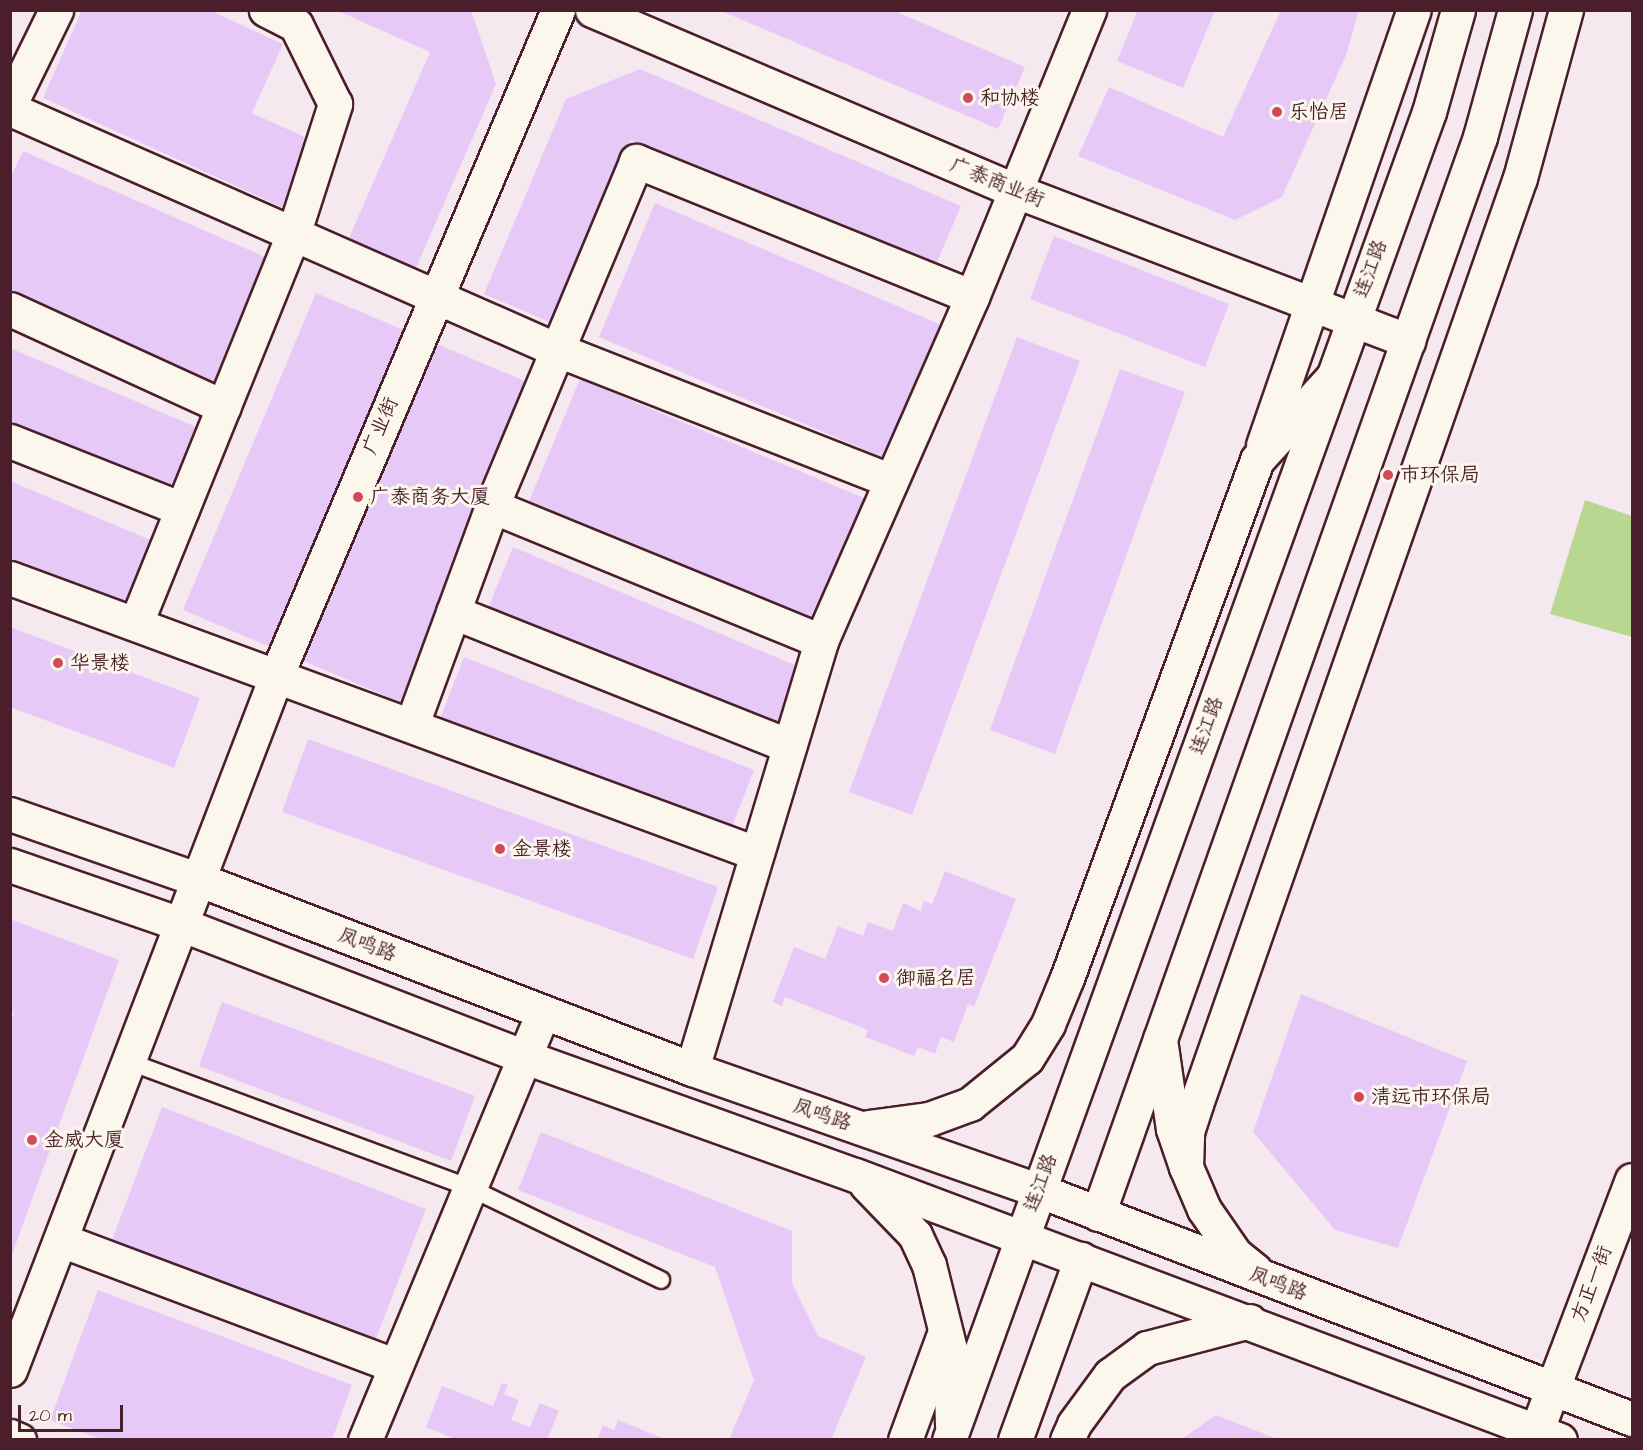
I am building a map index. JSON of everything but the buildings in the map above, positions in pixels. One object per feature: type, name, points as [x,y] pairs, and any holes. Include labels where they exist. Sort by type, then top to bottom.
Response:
[{"type":"main road","points":[[10,104],[56,10]]},
{"type":"main road","points":[[136,623],[293,235],[335,104],[296,25],[266,10]]},
{"type":"main road","name":"广业街","points":[[10,1370],[183,925],[277,674],[558,10]]},
{"type":"main road","name":"广泰商业街","points":[[592,10],[1016,191],[1407,341]]},
{"type":"main road","points":[[692,1069],[820,641],[972,297],[1089,10]]},
{"type":"main road","points":[[857,1128],[929,1119],[969,1104],[1028,1058],[1048,1024],[1257,459],[1414,10]]},
{"type":"main road","name":"连江路","points":[[950,1435],[1429,112],[1458,10]]},
{"type":"main road","points":[[1015,1440],[1098,1214],[1480,137],[1515,10]]},
{"type":"main road","points":[[1186,1167],[1187,1132],[1196,1104],[1520,178],[1566,10]]},
{"type":"main road","points":[[10,109],[555,349],[891,481]]},
{"type":"main road","points":[[412,724],[492,506],[555,349],[636,161],[972,297]]},
{"type":"main road","points":[[10,309],[224,407]]},
{"type":"main road","points":[[1257,459],[1332,378]]},
{"type":"main road","points":[[10,441],[182,509]]},
{"type":"main road","points":[[492,506],[820,641]]},
{"type":"main road","points":[[10,578],[277,674],[756,853]]},
{"type":"main road","points":[[453,612],[789,746]]},
{"type":"main road","name":"凤鸣路","points":[[10,814],[200,880],[542,1014],[692,1069],[1038,1190],[1632,1419]]},
{"type":"main road","points":[[10,866],[183,925],[525,1057],[855,1175],[1250,1321],[1543,1437]]},
{"type":"main road","points":[[367,1439],[394,1365],[542,1014]]},
{"type":"main road","points":[[1160,1038],[1173,1130],[1204,1209],[1235,1254],[1265,1279]]},
{"type":"main road","points":[[855,1175],[915,1235],[929,1266],[946,1327],[953,1378],[950,1435]]},
{"type":"main road","name":"方正一街","points":[[1543,1437],[1551,1389],[1632,1180]]},
{"type":"main road","points":[[61,1240],[394,1365]]},
{"type":"main road","points":[[1067,1440],[1074,1424],[1110,1374],[1147,1348],[1250,1321]]},
{"type":"main road","points":[[905,1440],[946,1327]]},
{"type":"main road","points":[[10,1436],[19,1440]]},
{"type":"lane","points":[[130,1062],[470,1188],[661,1280]]},
{"type":"green space","points":[[1585,500],[1632,516],[1632,637],[1550,614]]},
{"type":"place","name":"和协楼","points":[[968,98]]},
{"type":"place","name":"乐怡居","points":[[1277,112]]},
{"type":"place","name":"市环保局","points":[[1388,475]]},
{"type":"place","name":"广泰商务大厦","points":[[358,497]]},
{"type":"place","name":"华景楼","points":[[58,663]]},
{"type":"place","name":"金景楼","points":[[500,849]]},
{"type":"place","name":"御福名居","points":[[884,978]]},
{"type":"place","name":"清远市环保局","points":[[1359,1097]]},
{"type":"place","name":"金威大厦","points":[[32,1140]]}]
